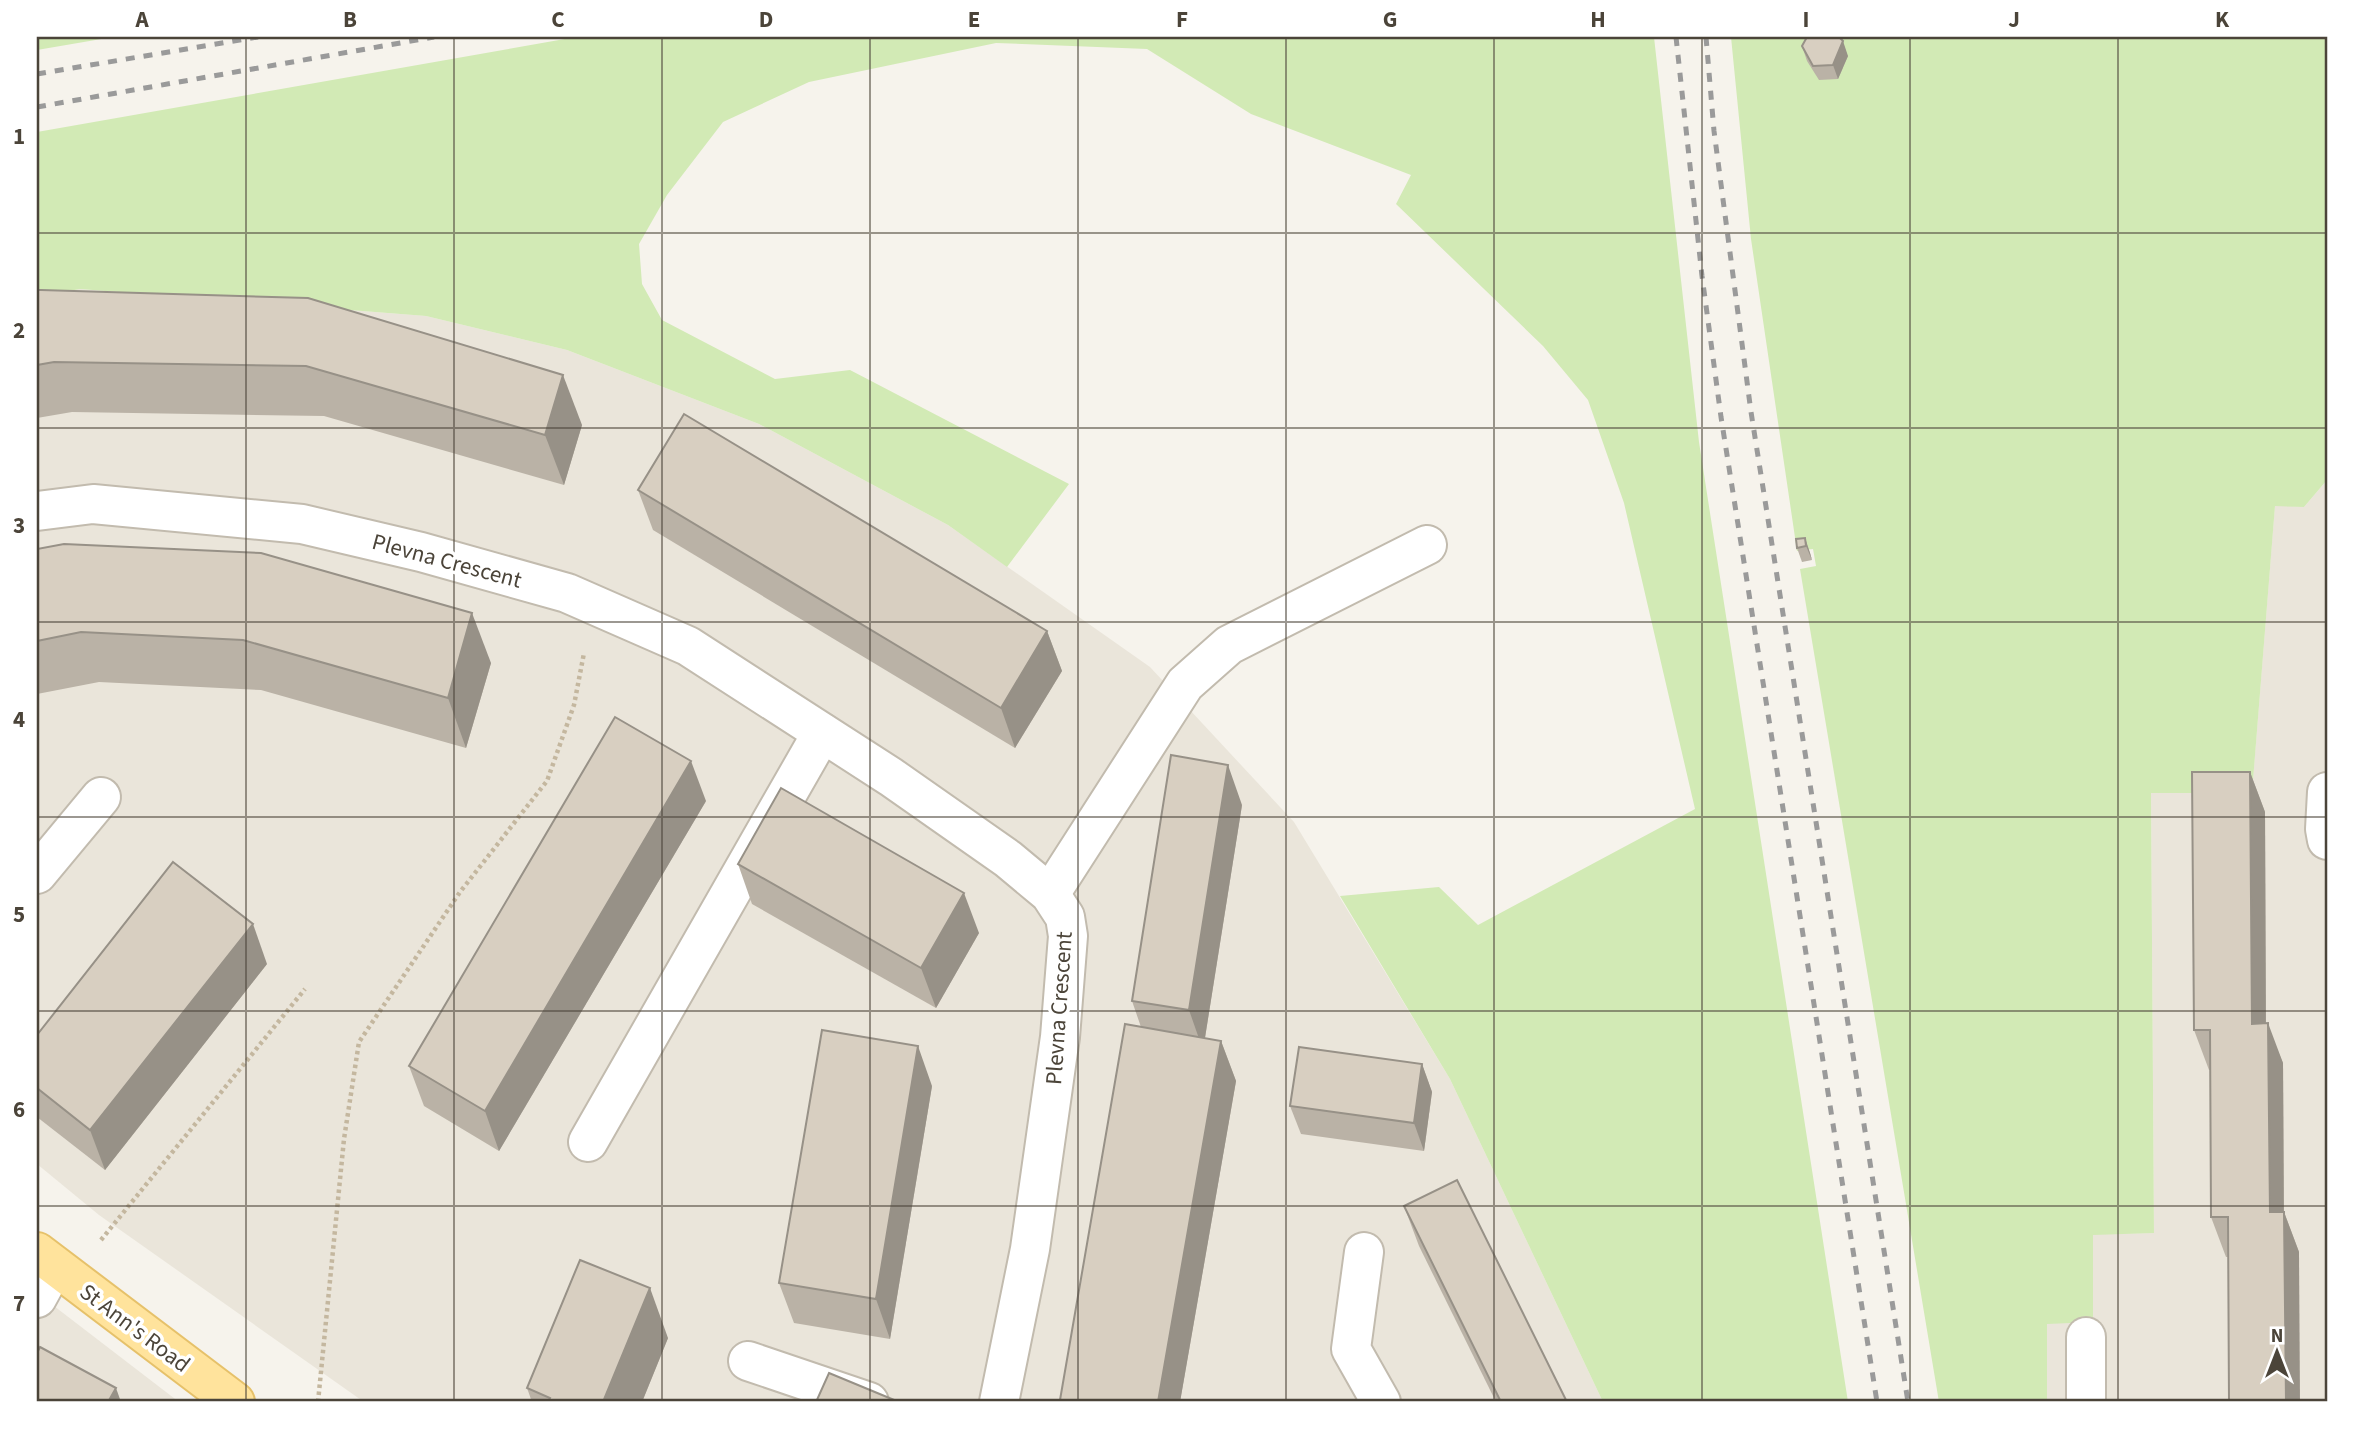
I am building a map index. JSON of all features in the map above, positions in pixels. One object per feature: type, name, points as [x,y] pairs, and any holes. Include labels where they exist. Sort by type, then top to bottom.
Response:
[{"type":"main road","name":"St Ann's Road","points":[[50,1274],[234,1402]]},
{"type":"street","name":"Plevna Crescent","points":[[37,511],[93,504],[302,524],[421,552],[567,593],[688,646],[923,799],[1008,859],[1050,894],[1065,917],[1068,936],[1060,1037],[1030,1249],[999,1402]]},
{"type":"street","points":[[1050,894],[1185,684],[1229,645],[1427,545]]},
{"type":"street","points":[[588,1142],[822,733]]},
{"type":"street","points":[[2327,792],[2327,840]]},
{"type":"street","points":[[37,874],[101,797]]},
{"type":"street","points":[[1364,1252],[1351,1349],[1381,1402]]},
{"type":"street","points":[[2086,1337],[2086,1402]]},
{"type":"street","points":[[748,1361],[869,1402]]},
{"type":"path","points":[[318,1402],[344,1139],[359,1042],[460,892],[547,781],[574,705],[593,604]]},
{"type":"path","points":[[50,1274],[305,989]]},
{"type":"shaded area","points":[[80,289],[426,316],[567,350],[759,424],[948,525],[1150,667],[1294,822],[1450,1079],[1603,1402],[364,1402],[99,1215],[37,1164],[37,297]]},
{"type":"shaded area","points":[[2327,480],[2327,1402],[2047,1402],[2047,1323],[2093,1322],[2093,1234],[2154,1233],[2151,793],[2252,792],[2275,505],[2304,507]]},
{"type":"shaded area","points":[[37,1293],[179,1402],[37,1402]]},
{"type":"green space","points":[[37,37],[113,37],[37,50]]},
{"type":"green space","points":[[576,37],[1654,37],[1699,442],[1848,1402],[1603,1402],[1450,1079],[1340,896],[1439,887],[1478,925],[1695,809],[1624,503],[1588,400],[1543,346],[1396,204],[1411,175],[1251,114],[1147,49],[996,43],[809,82],[723,122],[667,195],[639,244],[642,284],[662,320],[775,379],[850,370],[1069,484],[1007,567],[948,525],[759,424],[567,350],[426,316],[80,289],[37,297],[37,132]]},
{"type":"green space","points":[[1731,37],[2327,37],[2327,480],[2304,507],[2275,506],[2252,793],[2151,793],[2154,1233],[2093,1235],[2093,1322],[2047,1324],[2047,1402],[1939,1402],[1800,569],[1816,566],[1813,549],[1797,551],[1751,239]]},
{"type":"building","points":[[1807,37],[1839,37],[1843,41],[1833,65],[1813,66],[1802,46]]},
{"type":"building","points":[[37,290],[308,298],[563,375],[545,435],[306,366],[54,362],[37,365]]},
{"type":"building","points":[[684,414],[1047,631],[1001,708],[638,490]]},
{"type":"building","points":[[1805,538],[1806,546],[1797,548],[1796,539]]},
{"type":"building","points":[[64,544],[261,553],[472,613],[448,698],[243,640],[81,632],[37,641],[37,549]]},
{"type":"building","points":[[615,717],[691,761],[485,1111],[409,1066]]},
{"type":"building","points":[[1171,755],[1228,765],[1189,1010],[1132,1001]]},
{"type":"building","points":[[2192,772],[2250,772],[2252,1024],[2268,1023],[2270,1212],[2284,1212],[2286,1402],[2229,1402],[2228,1217],[2211,1217],[2210,1030],[2194,1030]]},
{"type":"building","points":[[781,788],[964,893],[921,968],[738,864]]},
{"type":"building","points":[[173,862],[253,924],[90,1130],[37,1088],[37,1035]]},
{"type":"building","points":[[1125,1024],[1221,1041],[1158,1402],[1071,1402],[1060,1400]]},
{"type":"building","points":[[822,1030],[918,1046],[876,1299],[779,1283]]},
{"type":"building","points":[[1299,1047],[1422,1064],[1414,1123],[1290,1106]]},
{"type":"building","points":[[1457,1180],[1567,1402],[1501,1402],[1404,1206]]},
{"type":"building","points":[[580,1260],[650,1288],[603,1402],[548,1402],[550,1398],[527,1388]]},
{"type":"building","points":[[40,1347],[116,1388],[108,1402],[37,1402],[37,1353]]},
{"type":"building","points":[[829,1373],[899,1402],[816,1402]]},
{"type":"railway","points":[[37,74],[258,37]]},
{"type":"railway","points":[[37,107],[434,37]]},
{"type":"railway","points":[[1676,37],[1702,276],[1721,417],[1877,1402]]},
{"type":"railway","points":[[1706,37],[1714,131],[1751,412],[1908,1402]]}]
